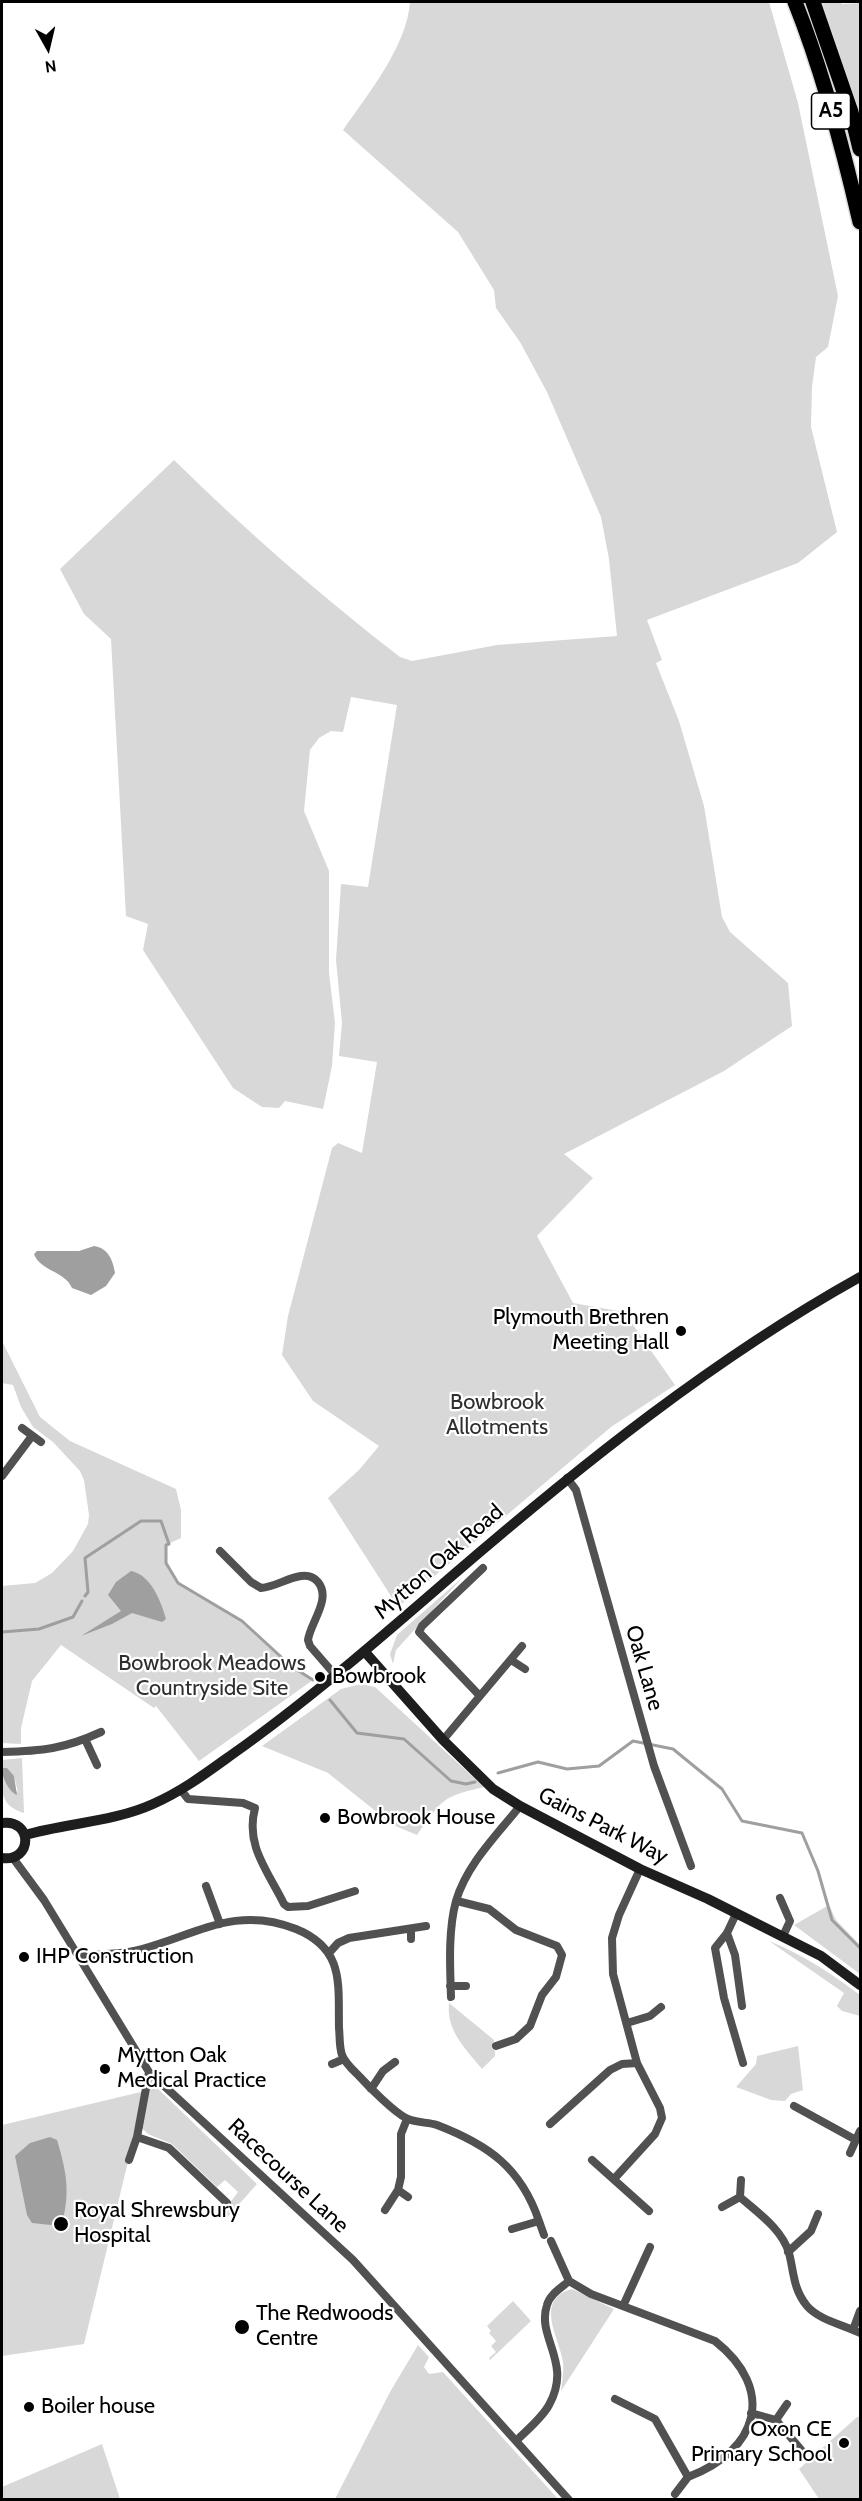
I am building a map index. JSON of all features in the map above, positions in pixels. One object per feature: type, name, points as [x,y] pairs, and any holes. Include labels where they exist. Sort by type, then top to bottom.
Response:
[{"type":"highway","name":"A5","points":[[795,2],[806,30],[845,158],[861,222]]},
{"type":"highway","name":"A5","points":[[813,2],[851,112],[861,149]]},
{"type":"main road","name":"Mytton Oak Road","points":[[25,1835],[144,1807],[181,1790],[285,1716],[336,1676],[567,1478],[652,1412],[781,1323],[861,1277]]},
{"type":"main road","name":"Gains Park Way","points":[[365,1652],[442,1740],[493,1789],[520,1806],[640,1869],[821,1956],[861,1985]]},
{"type":"main road","points":[[2,1823],[16,1824],[25,1835],[22,1851],[7,1858]]},
{"type":"street","points":[[22,1428],[41,1442]]},
{"type":"street","points":[[2,1476],[32,1436]]},
{"type":"street","name":"Oak Lane","points":[[567,1478],[576,1490],[649,1750],[691,1866]]},
{"type":"street","points":[[220,1551],[251,1582],[261,1588],[301,1576],[311,1577],[318,1582],[322,1591],[322,1600],[308,1640],[310,1646],[336,1676]]},
{"type":"street","points":[[479,1695],[419,1632],[422,1626],[483,1568]]},
{"type":"street","points":[[442,1740],[522,1646]]},
{"type":"street","points":[[511,1660],[525,1669]]},
{"type":"street","points":[[2,1752],[49,1750],[101,1732]]},
{"type":"street","points":[[86,1739],[97,1766]]},
{"type":"street","points":[[181,1790],[188,1798],[243,1803],[255,1808],[252,1818],[252,1840],[284,1904],[288,1907],[308,1906],[355,1891]]},
{"type":"street","points":[[451,1997],[453,1920],[457,1900],[479,1857],[520,1806]]},
{"type":"street","name":"Racecourse Lane","points":[[7,1858],[44,1900],[149,2072],[353,2260],[569,2499]]},
{"type":"street","points":[[614,2179],[655,2134],[662,2118],[660,2108],[638,2063],[614,1974],[612,1938],[619,1915],[640,1869]]},
{"type":"street","points":[[206,1886],[220,1923]]},
{"type":"street","points":[[780,1898],[790,1921],[783,1936]]},
{"type":"street","points":[[457,1900],[489,1909],[516,1930],[557,1946],[562,1955],[556,1977],[542,1995],[530,2026],[516,2038],[496,2046]]},
{"type":"street","points":[[736,1914],[727,1934],[715,1948],[724,1998],[743,2062]]},
{"type":"street","points":[[79,1957],[142,1949],[220,1923],[242,1919],[274,1922],[308,1935],[328,1953],[334,1962],[339,1983],[340,2044],[344,2059],[371,2089],[407,2119],[434,2124],[457,2133],[497,2157],[522,2181],[569,2281],[591,2294],[715,2341],[741,2367],[748,2380],[752,2397],[751,2413],[742,2438],[731,2452],[687,2477],[675,2494]]},
{"type":"street","points":[[328,1953],[338,1943],[349,1938],[426,1926]]},
{"type":"street","points":[[411,1929],[411,1939]]},
{"type":"street","points":[[727,1934],[735,1955],[742,2006]]},
{"type":"street","points":[[450,1986],[466,1986]]},
{"type":"street","points":[[627,2023],[650,2016],[661,2007]]},
{"type":"street","points":[[650,2016],[655,2026]]},
{"type":"street","points":[[332,2064],[344,2059]]},
{"type":"street","points":[[371,2089],[382,2071],[395,2062]]},
{"type":"street","points":[[550,2124],[610,2070],[622,2064],[638,2063]]},
{"type":"street","points":[[129,2160],[149,2072]]},
{"type":"street","points":[[794,2106],[856,2140]]},
{"type":"street","points":[[385,2211],[398,2190],[401,2177],[401,2134],[407,2119]]},
{"type":"street","points":[[850,2153],[861,2131]]},
{"type":"street","points":[[136,2137],[169,2148],[227,2203]]},
{"type":"street","points":[[592,2160],[649,2211]]},
{"type":"street","points":[[740,2197],[741,2180]]},
{"type":"street","points":[[398,2190],[408,2197]]},
{"type":"street","points":[[722,2206],[740,2197]]},
{"type":"street","points":[[740,2197],[776,2230],[788,2252],[792,2279],[808,2307],[821,2317],[857,2331],[861,2311]]},
{"type":"street","points":[[788,2252],[811,2231],[818,2214]]},
{"type":"street","points":[[512,2229],[539,2221]]},
{"type":"street","points":[[623,2306],[650,2247]]},
{"type":"street","points":[[517,2440],[548,2407],[556,2389],[557,2361],[546,2326],[545,2315],[552,2295],[569,2281]]},
{"type":"street","points":[[615,2399],[655,2419],[687,2477]]},
{"type":"street","points":[[776,2420],[787,2404]]},
{"type":"street","points":[[751,2413],[776,2420],[803,2452]]},
{"type":"green space","name":"Bowbrook Allotments","points":[[410,2],[769,2],[798,103],[838,296],[828,347],[816,357],[812,387],[811,427],[837,532],[798,563],[647,620],[662,660],[656,663],[679,721],[704,806],[722,917],[730,932],[788,983],[792,1026],[724,1071],[564,1154],[593,1178],[537,1236],[573,1303],[624,1312],[675,1385],[611,1427],[398,1607],[328,1498],[359,1470],[379,1446],[313,1401],[282,1355],[288,1316],[332,1148],[338,1143],[362,1153],[377,1062],[339,1056],[342,1023],[336,960],[341,884],[368,887],[397,705],[351,697],[343,732],[331,731],[319,738],[310,750],[304,811],[329,871],[329,973],[335,1023],[332,1066],[323,1109],[285,1101],[279,1108],[262,1107],[233,1088],[143,950],[148,924],[126,916],[111,639],[84,614],[60,569],[174,460],[284,562],[400,657],[412,661],[497,645],[617,636],[609,559],[601,517],[547,392],[520,342],[496,308],[494,290],[458,232],[343,130],[394,52],[402,36]]},
{"type":"green space","points":[[821,2],[860,3],[860,124]]},
{"type":"green space","name":"Bowbrook Meadows Countryside Site","points":[[2,1341],[40,1417],[70,1441],[176,1489],[181,1510],[181,1538],[166,1545],[166,1562],[178,1583],[242,1621],[291,1666],[313,1680],[199,1761],[156,1706],[154,1708],[61,1645],[32,1681],[21,1728],[21,1744],[2,1743],[2,1586],[35,1583],[52,1573],[73,1551],[88,1524],[89,1515],[84,1480],[80,1471],[53,1442],[33,1427],[21,1407],[13,1385],[2,1383]]},
{"type":"green space","points":[[463,1577],[396,1650],[393,1664],[390,1654],[397,1635]]},
{"type":"green space","points":[[361,1684],[375,1687],[484,1787],[450,1797],[438,1807],[417,1835],[393,1825],[328,1773],[262,1746],[341,1689]]},
{"type":"green space","points":[[22,1758],[24,1813],[7,1803],[3,1794],[2,1782],[2,1775],[8,1786],[18,1792],[14,1776],[2,1768],[2,1760]]},
{"type":"green space","points":[[829,1905],[836,1920],[860,1945],[860,1974],[794,1925]]},
{"type":"green space","points":[[769,1941],[816,1965],[860,1995],[860,2016],[842,2011],[837,2006],[844,1993]]},
{"type":"green space","points":[[449,2003],[494,2040],[495,2056],[482,2069],[454,2031]]},
{"type":"green space","points":[[798,2046],[803,2090],[791,2094],[785,2101],[771,2100],[736,2087],[756,2064],[757,2056]]},
{"type":"green space","points":[[155,2086],[257,2184],[225,2220],[220,2216],[238,2192],[225,2180],[217,2187],[172,2144],[148,2134],[142,2128],[149,2087]]},
{"type":"green space","points":[[145,2091],[84,2344],[2,2356],[2,2125]]},
{"type":"green space","points":[[572,2289],[614,2309],[561,2391],[563,2362],[551,2311],[560,2294]]},
{"type":"green space","points":[[513,2301],[531,2321],[490,2360],[489,2358],[496,2352],[491,2346],[496,2341],[489,2333],[491,2331],[487,2326]]},
{"type":"green space","points":[[418,2345],[429,2357],[424,2367],[429,2374],[443,2372],[558,2499],[335,2499],[390,2392]]},
{"type":"green space","name":"Oxon CE Primary School","points":[[857,2417],[860,2417],[860,2499],[819,2499],[799,2469]]},
{"type":"green space","points":[[102,2444],[120,2499],[2,2499],[2,2487]]},
{"type":"shaded area","points":[[94,1246],[103,1249],[109,1255],[115,1273],[106,1286],[91,1295],[72,1288],[64,1278],[41,1264],[34,1254],[37,1251],[79,1251]]},
{"type":"shaded area","points":[[131,1571],[138,1573],[150,1583],[166,1619],[162,1622],[132,1613],[112,1624],[81,1636],[121,1611],[108,1595],[116,1582]]},
{"type":"shaded area","points":[[2,1768],[7,1768],[14,1776],[17,1795],[6,1783]]},
{"type":"shaded area","points":[[50,2137],[57,2140],[67,2186],[64,2215],[51,2225],[32,2223],[27,2215],[15,2156],[30,2143]]},
{"type":"waterway","points":[[85,1596],[88,1592],[85,1558],[141,1521],[161,1521],[169,1544],[166,1545],[166,1563],[178,1583],[242,1621],[291,1666],[313,1680]]},
{"type":"waterway","points":[[2,1632],[39,1629],[73,1617],[82,1601]]},
{"type":"waterway","points":[[330,1700],[357,1733],[404,1739],[451,1781],[466,1784],[475,1782]]},
{"type":"waterway","points":[[498,1773],[538,1762],[567,1769],[599,1766],[633,1741],[673,1749],[722,1789],[742,1821],[802,1833],[818,1871],[832,1920],[860,1948]]},
{"type":"place","name":"Plymouth Brethren Meeting Hall","points":[[681,1331]]},
{"type":"place","name":"Bowbrook","points":[[320,1677]]},
{"type":"place","name":"Bowbrook House","points":[[325,1818]]},
{"type":"place","name":"IHP Construction","points":[[24,1957]]},
{"type":"place","name":"Mytton Oak Medical Practice","points":[[105,2069]]},
{"type":"place","name":"Royal Shrewsbury Hospital","points":[[61,2224]]},
{"type":"place","name":"The Redwoods Centre","points":[[242,2327]]},
{"type":"place","name":"Boiler house","points":[[29,2407]]},
{"type":"place","name":"Oxon CE Primary School","points":[[844,2443]]}]
